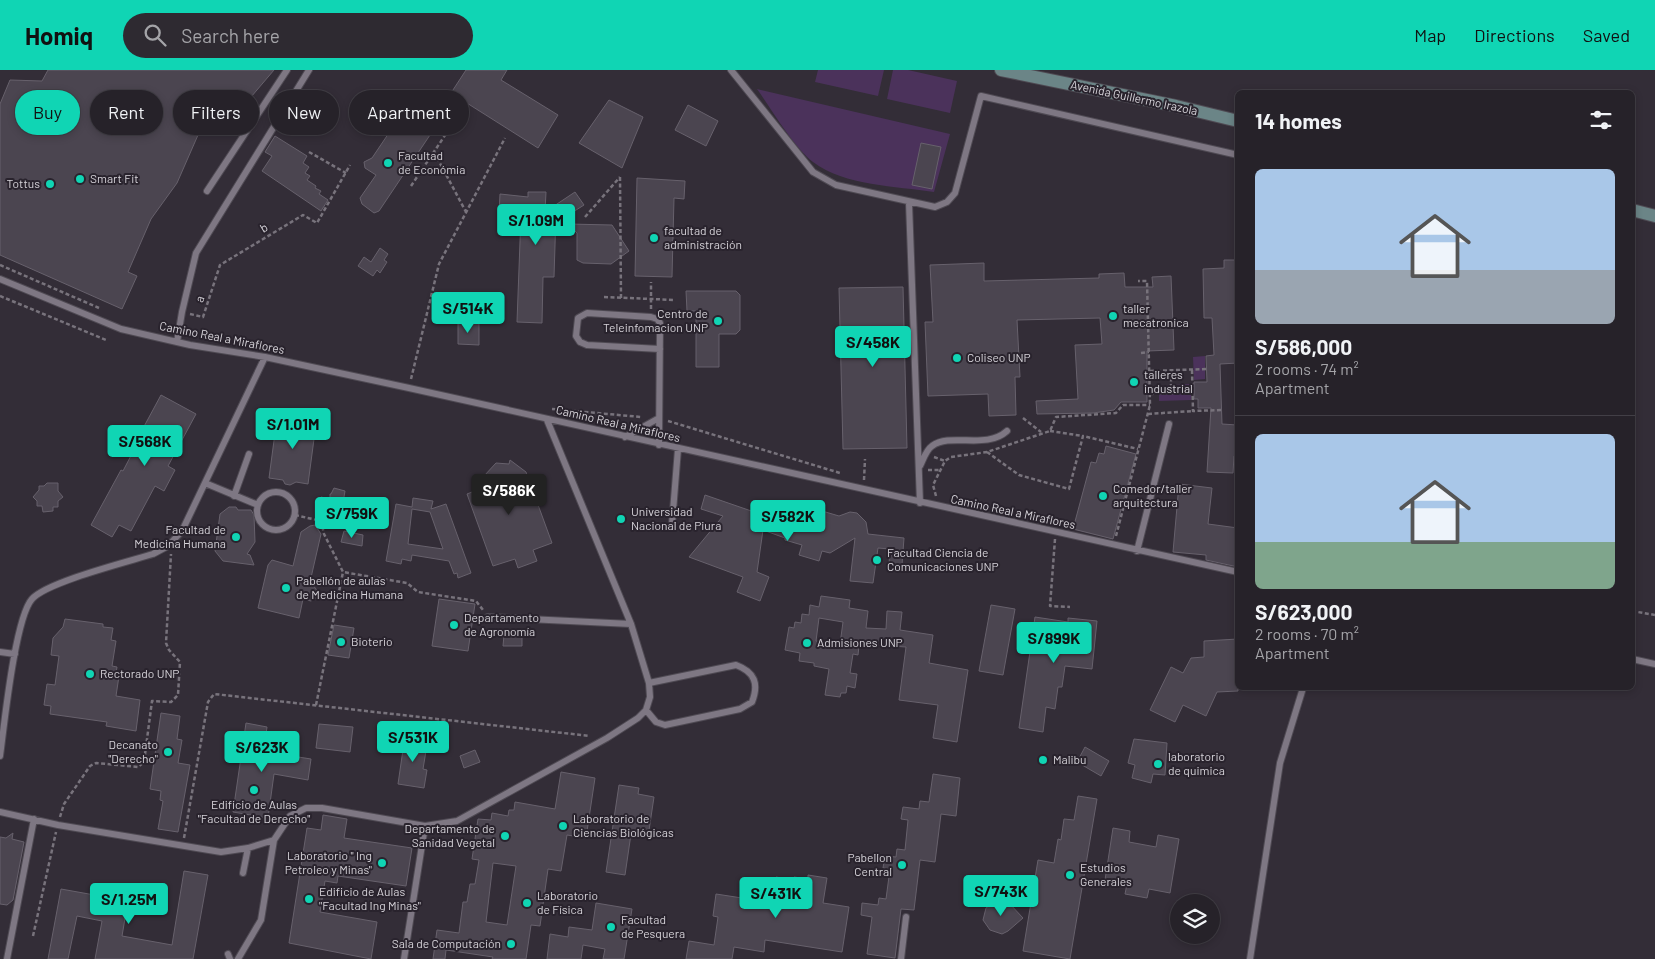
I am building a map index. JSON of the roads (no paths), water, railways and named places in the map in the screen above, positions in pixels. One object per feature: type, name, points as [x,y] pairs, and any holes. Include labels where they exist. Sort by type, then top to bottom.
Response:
[{"type":"main road","name":"Avenida Guillermo Irazola","points":[[1001,70],[1176,106],[1235,121]]},
{"type":"main road","points":[[1635,211],[1655,216]]},
{"type":"lane","points":[[207,191],[287,70]]},
{"type":"lane","points":[[178,342],[182,312],[196,253],[309,70]]},
{"type":"lane","points":[[731,70],[813,172],[836,185],[909,203],[935,207],[947,202],[955,193],[982,96],[1235,154]]},
{"type":"lane","points":[[909,203],[920,503]]},
{"type":"lane","name":"Camino Real a Miraflores","points":[[0,279],[121,329],[409,388],[658,445],[1235,571]]},
{"type":"lane","points":[[658,445],[659,418],[660,349],[660,323],[657,319],[651,317],[587,313],[578,318],[576,336],[580,342],[660,349]]},
{"type":"lane","points":[[0,756],[15,654],[23,616],[31,599],[49,588],[153,554],[172,543],[182,531],[265,358]]},
{"type":"lane","points":[[625,437],[659,418]]},
{"type":"lane","points":[[238,959],[261,920],[274,840],[290,816],[306,808],[322,808],[425,826],[457,821],[607,738],[638,718],[646,710],[650,697],[649,683],[631,624],[547,420]]},
{"type":"lane","points":[[1137,550],[1170,424]]},
{"type":"lane","points":[[919,470],[926,453],[932,446],[952,441],[992,440],[1007,431]]},
{"type":"lane","points":[[672,524],[678,449]]},
{"type":"lane","points":[[234,496],[249,454]]},
{"type":"lane","points":[[205,483],[258,505]]},
{"type":"lane","points":[[278,492],[290,497],[295,508],[295,515],[289,525],[278,530],[272,529],[266,527],[258,518],[258,505],[266,495],[278,492]]},
{"type":"lane","points":[[488,617],[631,624]]},
{"type":"lane","points":[[0,652],[15,654]]},
{"type":"lane","points":[[1635,660],[1655,664]]},
{"type":"lane","points":[[646,710],[656,722],[665,725],[740,709],[752,702],[756,692],[754,679],[747,669],[736,665],[649,683]]},
{"type":"lane","points":[[1250,959],[1280,763],[1302,690]]},
{"type":"lane","points":[[0,812],[220,852],[248,848],[274,840]]},
{"type":"lane","points":[[7,959],[34,819]]},
{"type":"lane","points":[[404,959],[425,826]]},
{"type":"lane","points":[[243,873],[248,848]]},
{"type":"lane","points":[[901,959],[906,917]]},
{"type":"place","name":"Facultad de Económia","points":[[388,163]]},
{"type":"place","name":"Smart Fit","points":[[80,179]]},
{"type":"place","name":"Tottus","points":[[50,184]]},
{"type":"place","name":"facultad de administración","points":[[654,238]]},
{"type":"place","name":"taller mecatronica","points":[[1113,316]]},
{"type":"place","name":"Centro de Teleinfomacion UNP","points":[[718,321]]},
{"type":"place","name":"Coliseo UNP","points":[[957,358]]},
{"type":"place","name":"talleres industrial","points":[[1134,382]]},
{"type":"place","name":"Comedor/taller arquitectura","points":[[1103,496]]},
{"type":"place","name":"Universidad Nacional de Piura","points":[[621,519]]},
{"type":"place","name":"Facultad de Medicina Humana","points":[[236,537]]},
{"type":"place","name":"Facultad Ciencia de Comunicaciones UNP","points":[[877,560]]},
{"type":"place","name":"Pabellón de aulas de Medicina Humana","points":[[286,588]]},
{"type":"place","name":"Departamento de Agronomía","points":[[454,625]]},
{"type":"place","name":"Bioterio","points":[[341,642]]},
{"type":"place","name":"Admisiones UNP","points":[[807,643]]},
{"type":"place","name":"Rectorado UNP","points":[[90,674]]},
{"type":"place","name":"Decanato \"Derecho\"","points":[[168,752]]},
{"type":"place","name":"Malibu","points":[[1043,760]]},
{"type":"place","name":"laboratorio de quimica","points":[[1158,764]]},
{"type":"place","name":"Edificio de Aulas \"Facultad de Derecho\"","points":[[254,790]]},
{"type":"place","name":"Laboratorio de Ciencias Biológicas","points":[[563,826]]},
{"type":"place","name":"Departamento de Sanidad Vegetal","points":[[505,836]]},
{"type":"place","name":"Laboratorio \" Ing Petroleo y Minas\"","points":[[382,863]]},
{"type":"place","name":"Pabellon Central","points":[[902,865]]},
{"type":"place","name":"Estudios Generales","points":[[1070,875]]},
{"type":"place","name":"Edificio de Aulas \"Facultad Ing Minas\"","points":[[309,899]]},
{"type":"place","name":"Laboratorio de Física","points":[[527,903]]},
{"type":"place","name":"Facultad de Pesquera","points":[[611,927]]},
{"type":"place","name":"Sala de Computación","points":[[511,944]]}]
